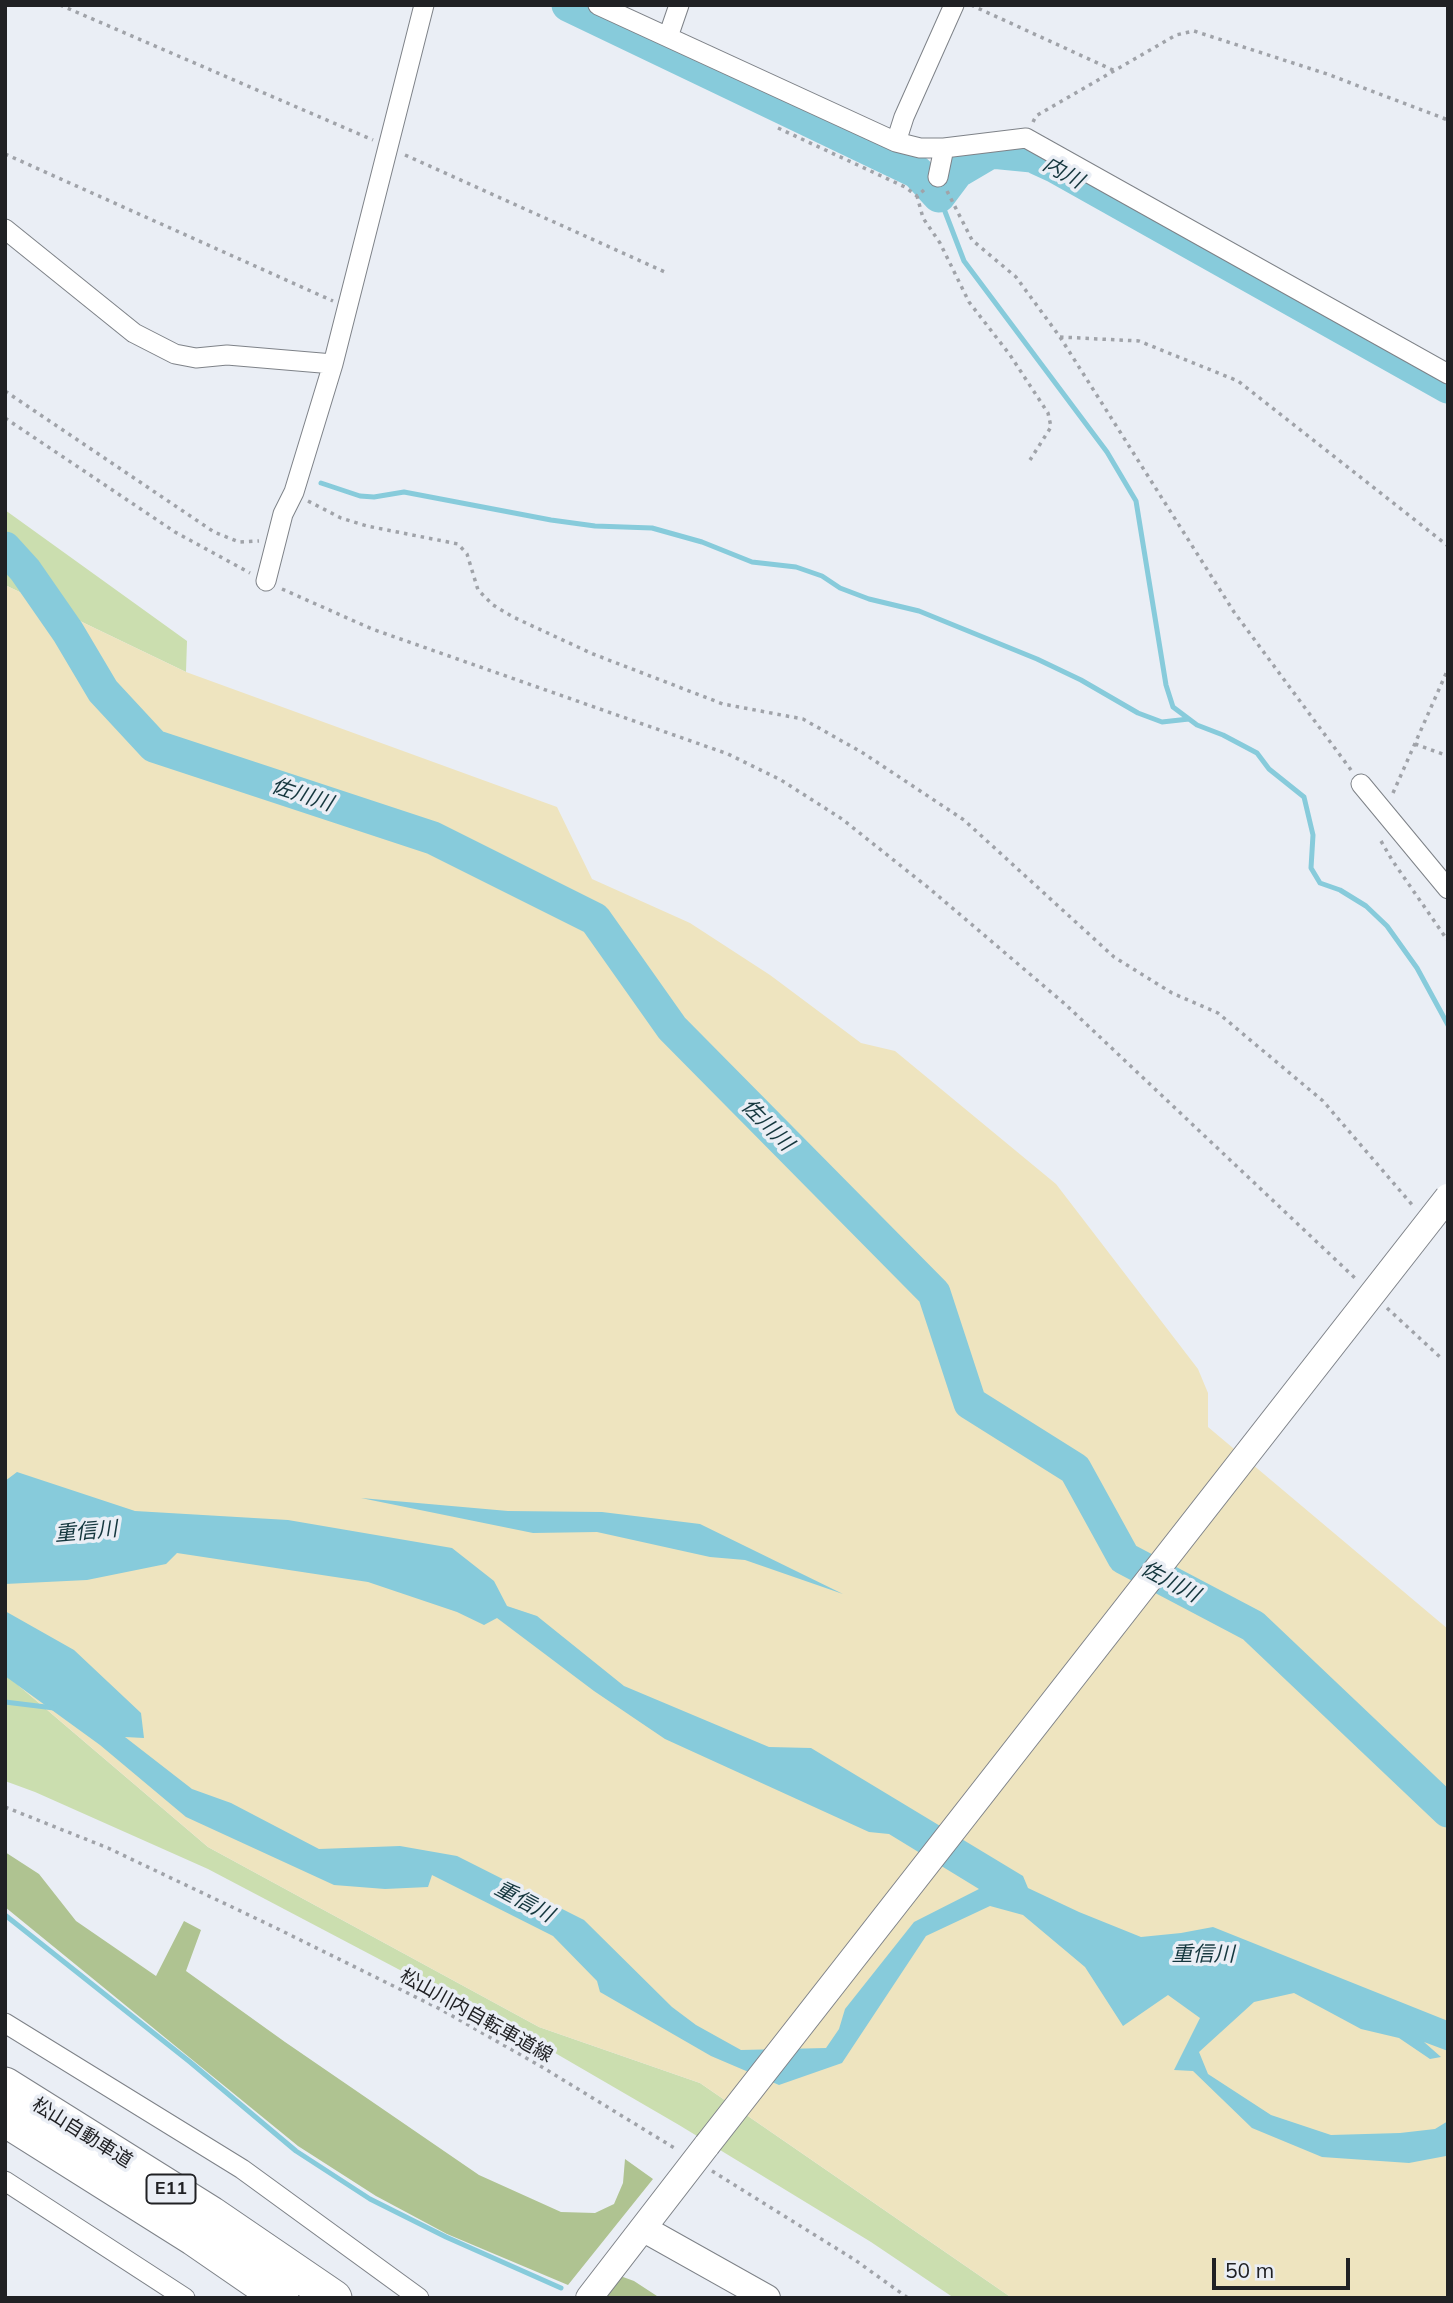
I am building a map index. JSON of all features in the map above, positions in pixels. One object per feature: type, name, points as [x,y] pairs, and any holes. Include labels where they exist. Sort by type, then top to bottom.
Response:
[{"type":"highway","name":"松山自動車道","points":[[5,2085],[211,2214],[334,2298]]},
{"type":"highway","name":"松山自動車道","points":[[5,2119],[194,2238],[281,2298]]},
{"type":"street","points":[[266,581],[283,514],[294,492],[333,364],[424,5]]},
{"type":"street","points":[[598,5],[896,142],[919,148],[944,148],[1026,138],[1448,374]]},
{"type":"street","points":[[668,37],[678,5]]},
{"type":"street","points":[[896,142],[904,117],[954,5]]},
{"type":"street","points":[[938,177],[944,148]]},
{"type":"street","points":[[5,229],[134,332],[174,354],[196,358],[227,355],[333,364]]},
{"type":"street","points":[[1362,784],[1448,889]]},
{"type":"street","points":[[589,2298],[1448,1197]]},
{"type":"street","points":[[5,2023],[242,2169],[419,2298]]},
{"type":"street","points":[[5,2180],[185,2298]]},
{"type":"street","points":[[644,2229],[767,2298]]},
{"type":"path","points":[[60,5],[665,272]]},
{"type":"path","points":[[971,5],[1115,71]]},
{"type":"path","points":[[1026,138],[1036,116],[1176,35],[1194,31],[1327,74],[1448,120]]},
{"type":"path","points":[[778,128],[905,187],[916,196],[923,218],[940,243],[969,302],[1010,355],[1048,413],[1051,427],[1030,460]]},
{"type":"path","points":[[5,154],[347,307]]},
{"type":"path","points":[[938,177],[954,202],[972,240],[1016,277],[1060,337],[1234,612],[1362,784]]},
{"type":"path","points":[[916,196],[923,191]]},
{"type":"path","points":[[1060,337],[1139,341],[1238,381],[1448,546]]},
{"type":"path","points":[[5,391],[215,532],[239,542],[250,543],[260,541],[266,532]]},
{"type":"path","points":[[5,418],[175,532],[266,581],[372,629],[728,754],[781,780],[842,818],[1065,1004],[1358,1281]]},
{"type":"path","points":[[294,492],[341,518],[367,526],[458,544],[467,554],[478,590],[493,605],[536,628],[593,654],[723,704],[803,719],[863,753],[964,820],[1114,957],[1172,993],[1218,1013],[1323,1101],[1421,1214]]},
{"type":"path","points":[[1385,811],[1448,669]]},
{"type":"path","points":[[1415,744],[1448,756]]},
{"type":"path","points":[[1381,840],[1448,941]]},
{"type":"path","points":[[1378,1300],[1440,1357]]},
{"type":"path","name":"松山川内自転車道線","points":[[5,1807],[108,1848],[442,2010],[701,2153],[908,2298]]},
{"type":"green space","points":[[5,510],[187,641],[186,672],[5,585]]},
{"type":"green space","points":[[5,1674],[208,1847],[539,2027],[700,2083],[1012,2298],[954,2298],[871,2242],[531,2039],[208,1869],[5,1781]]},
{"type":"green space","points":[[5,1852],[39,1874],[76,1921],[156,1976],[184,1921],[201,1930],[186,1971],[479,2175],[561,2212],[595,2213],[614,2204],[623,2183],[625,2159],[653,2179],[568,2285],[447,2234],[376,2196],[298,2146],[5,1907]]},
{"type":"green space","points":[[623,2277],[660,2298],[600,2298],[615,2278]]},
{"type":"sand","points":[[5,585],[186,672],[557,807],[592,879],[690,923],[770,975],[861,1043],[895,1051],[1056,1184],[1198,1369],[1208,1393],[1208,1427],[1448,1629],[1448,2298],[1012,2298],[700,2083],[539,2027],[208,1847],[5,1674]]},
{"type":"water","name":"重信川","points":[[17,1472],[135,1511],[288,1520],[452,1548],[494,1581],[507,1606],[537,1616],[624,1686],[769,1747],[811,1748],[1023,1876],[1028,1888],[1141,1937],[1213,1927],[1448,2021],[1448,2051],[1424,2042],[1441,2057],[1430,2059],[1399,2038],[1361,2029],[1294,1993],[1254,2002],[1199,2052],[1208,2074],[1271,2115],[1331,2135],[1435,2129],[1448,2121],[1446,2156],[1409,2163],[1322,2157],[1252,2128],[1193,2071],[1174,2070],[1200,2018],[1168,1995],[1123,2026],[1085,1967],[1023,1915],[990,1906],[926,1936],[842,2063],[779,2085],[711,2056],[600,1992],[597,1981],[553,1936],[432,1875],[428,1887],[385,1889],[334,1885],[186,1817],[100,1745],[5,1676],[5,1611],[74,1650],[141,1713],[144,1738],[125,1737],[192,1789],[231,1803],[319,1849],[400,1846],[457,1856],[584,1920],[672,2007],[696,2025],[741,2050],[826,2048],[839,2029],[845,2009],[914,1922],[979,1889],[889,1834],[869,1832],[665,1739],[594,1691],[497,1618],[484,1625],[457,1612],[368,1582],[177,1553],[166,1564],[87,1580],[5,1584],[5,1481]]},
{"type":"water","points":[[361,1498],[508,1511],[602,1512],[700,1524],[843,1594],[745,1560],[710,1557],[597,1532],[533,1533]]},
{"type":"waterway","name":"内川","points":[[568,5],[917,172],[939,196],[957,172],[991,152],[1032,156],[1448,387]]},
{"type":"waterway","points":[[939,196],[964,261],[1107,452],[1136,501],[1166,685],[1173,707],[1197,725],[1257,753],[1269,769],[1304,797],[1313,835],[1311,868],[1320,883],[1340,890],[1366,906],[1387,926],[1417,968],[1448,1025]]},
{"type":"waterway","points":[[321,483],[360,496],[374,497],[404,492],[551,520],[595,526],[652,528],[702,542],[752,562],[796,567],[822,576],[840,588],[869,599],[919,611],[1037,659],[1081,680],[1138,713],[1162,722],[1189,719]]},
{"type":"waterway","name":"佐川川","points":[[5,548],[25,570],[68,632],[103,691],[154,746],[433,838],[595,919],[672,1028],[934,1293],[970,1403],[1075,1469],[1124,1558],[1253,1626],[1448,1811]]},
{"type":"waterway","points":[[5,1702],[54,1708]]},
{"type":"waterway","points":[[5,1915],[190,2062],[296,2151],[370,2199],[446,2237],[561,2288]]}]
